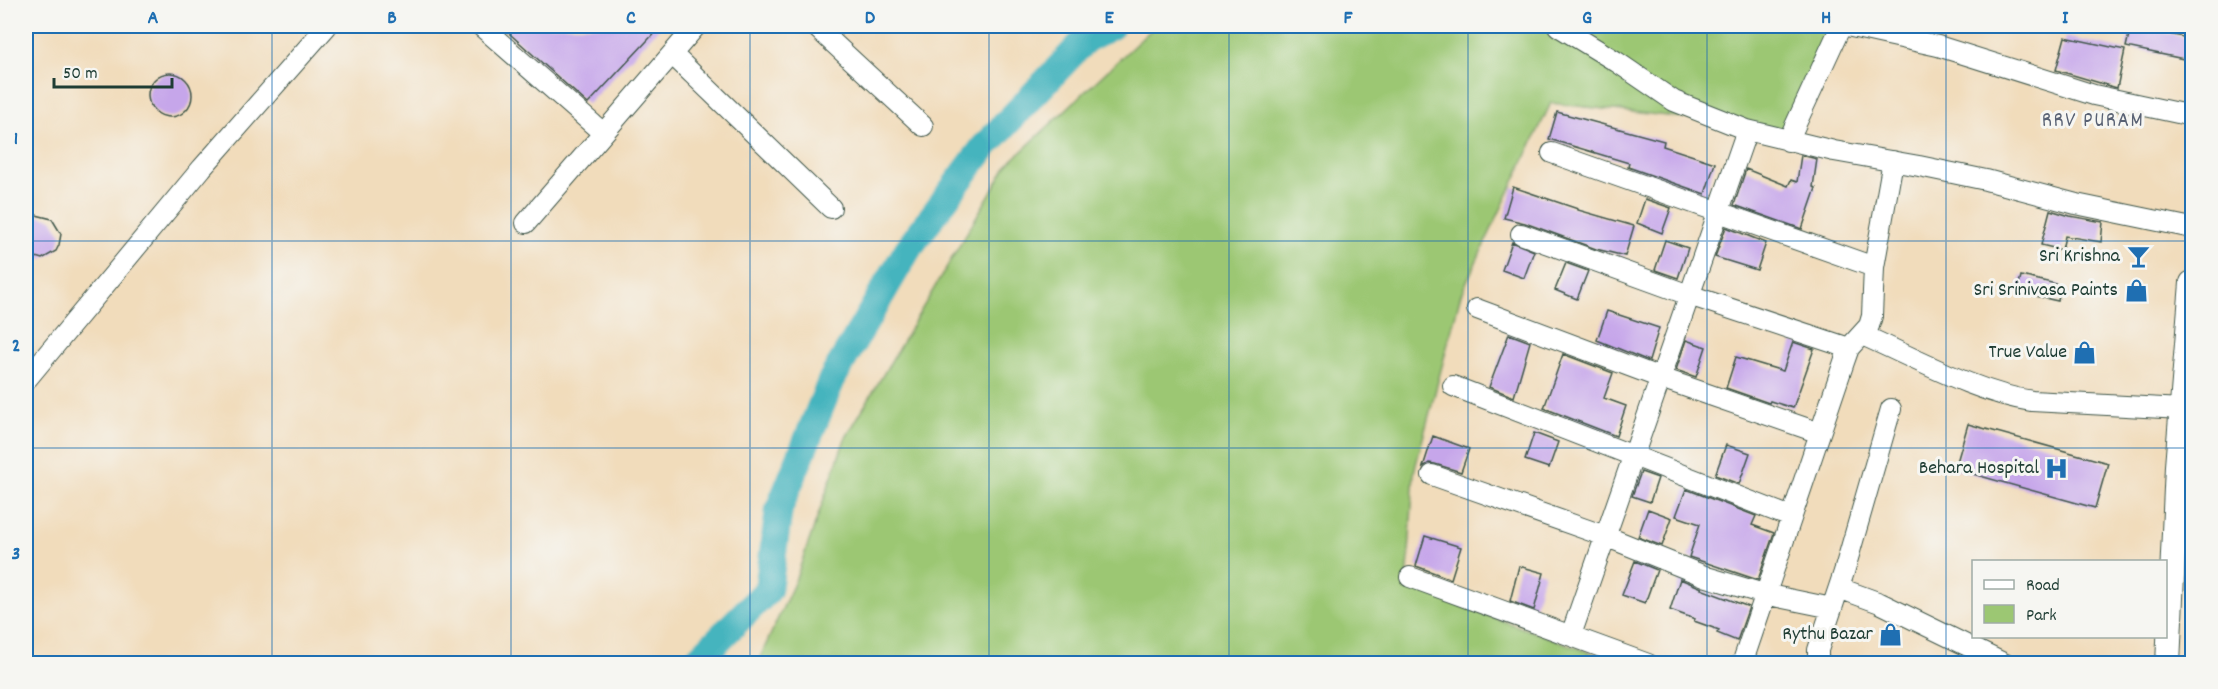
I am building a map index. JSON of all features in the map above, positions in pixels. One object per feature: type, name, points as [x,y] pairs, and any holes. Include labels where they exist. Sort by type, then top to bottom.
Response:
[{"type":"main road","points":[[2168,663],[2177,466],[2193,283]]},
{"type":"main road","points":[[2183,663],[2193,506]]},
{"type":"street","points":[[26,380],[202,168],[327,26]]},
{"type":"street","points":[[481,26],[603,133]]},
{"type":"street","points":[[526,223],[696,26]]},
{"type":"street","points":[[816,26],[923,126]]},
{"type":"street","points":[[1558,26],[1674,100],[1747,130],[1788,141],[1986,180],[2131,217],[2193,228]]},
{"type":"street","points":[[1788,141],[1841,26]]},
{"type":"street","points":[[1847,26],[1938,46],[2094,95],[2193,116]]},
{"type":"street","points":[[672,54],[831,208]]},
{"type":"street","points":[[1570,635],[1747,130]]},
{"type":"street","points":[[1552,153],[1874,267]]},
{"type":"street","points":[[1742,663],[1820,433],[1856,341],[1869,326],[1872,316],[1874,267],[1893,161]]},
{"type":"street","points":[[1521,234],[1689,295],[1856,341],[2010,398],[2182,409]]},
{"type":"street","points":[[1478,309],[1661,378],[1820,433]]},
{"type":"street","points":[[1453,386],[1791,517]]},
{"type":"street","points":[[1821,663],[1818,650],[1871,484],[1891,409]]},
{"type":"street","points":[[1432,476],[1605,536],[1690,571],[1764,594],[1832,608]]},
{"type":"street","points":[[1410,577],[1648,663]]},
{"type":"street","points":[[1839,588],[1880,603],[2005,663]]},
{"type":"green space","points":[[1155,26],[1832,26],[1783,129],[1551,103],[1461,294],[1414,472],[1407,586],[1619,663],[758,662],[795,581],[845,439],[1007,165]]},
{"type":"building","points":[[501,26],[661,26],[588,104]]},
{"type":"building","points":[[2131,26],[2188,38],[2184,59],[2126,47]]},
{"type":"building","points":[[2065,37],[2125,50],[2117,88],[2056,70]]},
{"type":"building","points":[[170,73],[185,80],[192,95],[185,110],[170,117],[155,110],[148,95],[155,80]]},
{"type":"building","points":[[1557,112],[1664,141],[1663,146],[1715,163],[1705,194],[1628,167],[1629,163],[1549,139]]},
{"type":"building","points":[[1801,155],[1817,159],[1813,187],[1816,188],[1802,229],[1734,205],[1746,169],[1788,186],[1791,180],[1797,182]]},
{"type":"building","points":[[1513,187],[1578,210],[1634,226],[1625,256],[1596,249],[1525,223],[1504,218]]},
{"type":"building","points":[[1645,199],[1671,208],[1662,233],[1637,223]]},
{"type":"building","points":[[2050,210],[2103,222],[2101,242],[2065,236],[2062,250],[2041,245]]},
{"type":"building","points":[[36,215],[52,219],[61,234],[56,251],[42,259],[26,254],[26,217]]},
{"type":"building","points":[[1726,227],[1766,243],[1757,270],[1715,257]]},
{"type":"building","points":[[1665,240],[1688,248],[1678,278],[1655,270]]},
{"type":"building","points":[[1512,242],[1534,251],[1524,278],[1502,270]]},
{"type":"building","points":[[1566,263],[1588,271],[1577,299],[1555,290]]},
{"type":"building","points":[[2021,276],[2061,285],[2058,301],[2017,292]]},
{"type":"building","points":[[1607,311],[1659,328],[1649,361],[1597,340]]},
{"type":"building","points":[[1509,334],[1530,342],[1514,397],[1489,387]]},
{"type":"building","points":[[1686,340],[1706,347],[1696,377],[1676,370]]},
{"type":"building","points":[[1793,342],[1814,349],[1793,408],[1770,401],[1769,403],[1726,388],[1736,357],[1783,371]]},
{"type":"building","points":[[1563,354],[1613,373],[1604,398],[1626,406],[1616,436],[1544,408]]},
{"type":"building","points":[[1968,424],[2108,463],[2095,508],[1955,469]]},
{"type":"building","points":[[1534,433],[1558,442],[1549,468],[1525,460]]},
{"type":"building","points":[[1433,436],[1469,449],[1461,472],[1429,463],[1423,467]]},
{"type":"building","points":[[1726,445],[1750,453],[1739,484],[1715,475]]},
{"type":"building","points":[[1641,472],[1658,478],[1650,502],[1632,496]]},
{"type":"building","points":[[1686,489],[1756,516],[1752,525],[1774,533],[1758,580],[1689,557],[1700,524],[1676,516]]},
{"type":"building","points":[[1648,509],[1672,518],[1662,546],[1638,537]]},
{"type":"building","points":[[1425,536],[1461,547],[1451,579],[1416,566]]},
{"type":"building","points":[[1635,561],[1657,570],[1645,603],[1622,595]]},
{"type":"building","points":[[1519,566],[1544,573],[1534,610],[1510,601]]},
{"type":"building","points":[[1680,579],[1749,607],[1737,641],[1717,633],[1719,630],[1670,610]]},
{"type":"waterway","points":[[694,664],[768,590],[779,509],[832,379],[908,249],[984,147],[1086,39],[1111,26]]},
{"type":"place","name":"Sri Krishna","points":[[2138,257]]},
{"type":"place","name":"Sri Srinivasa Paints","points":[[2136,291]]},
{"type":"place","name":"True Value","points":[[2085,353]]},
{"type":"place","name":"Behara Hospital","points":[[2057,469]]},
{"type":"place","name":"Rythu Bazar","points":[[1891,635]]},
{"type":"district","name":"RRV PURAM","points":[[2093,122]]}]
